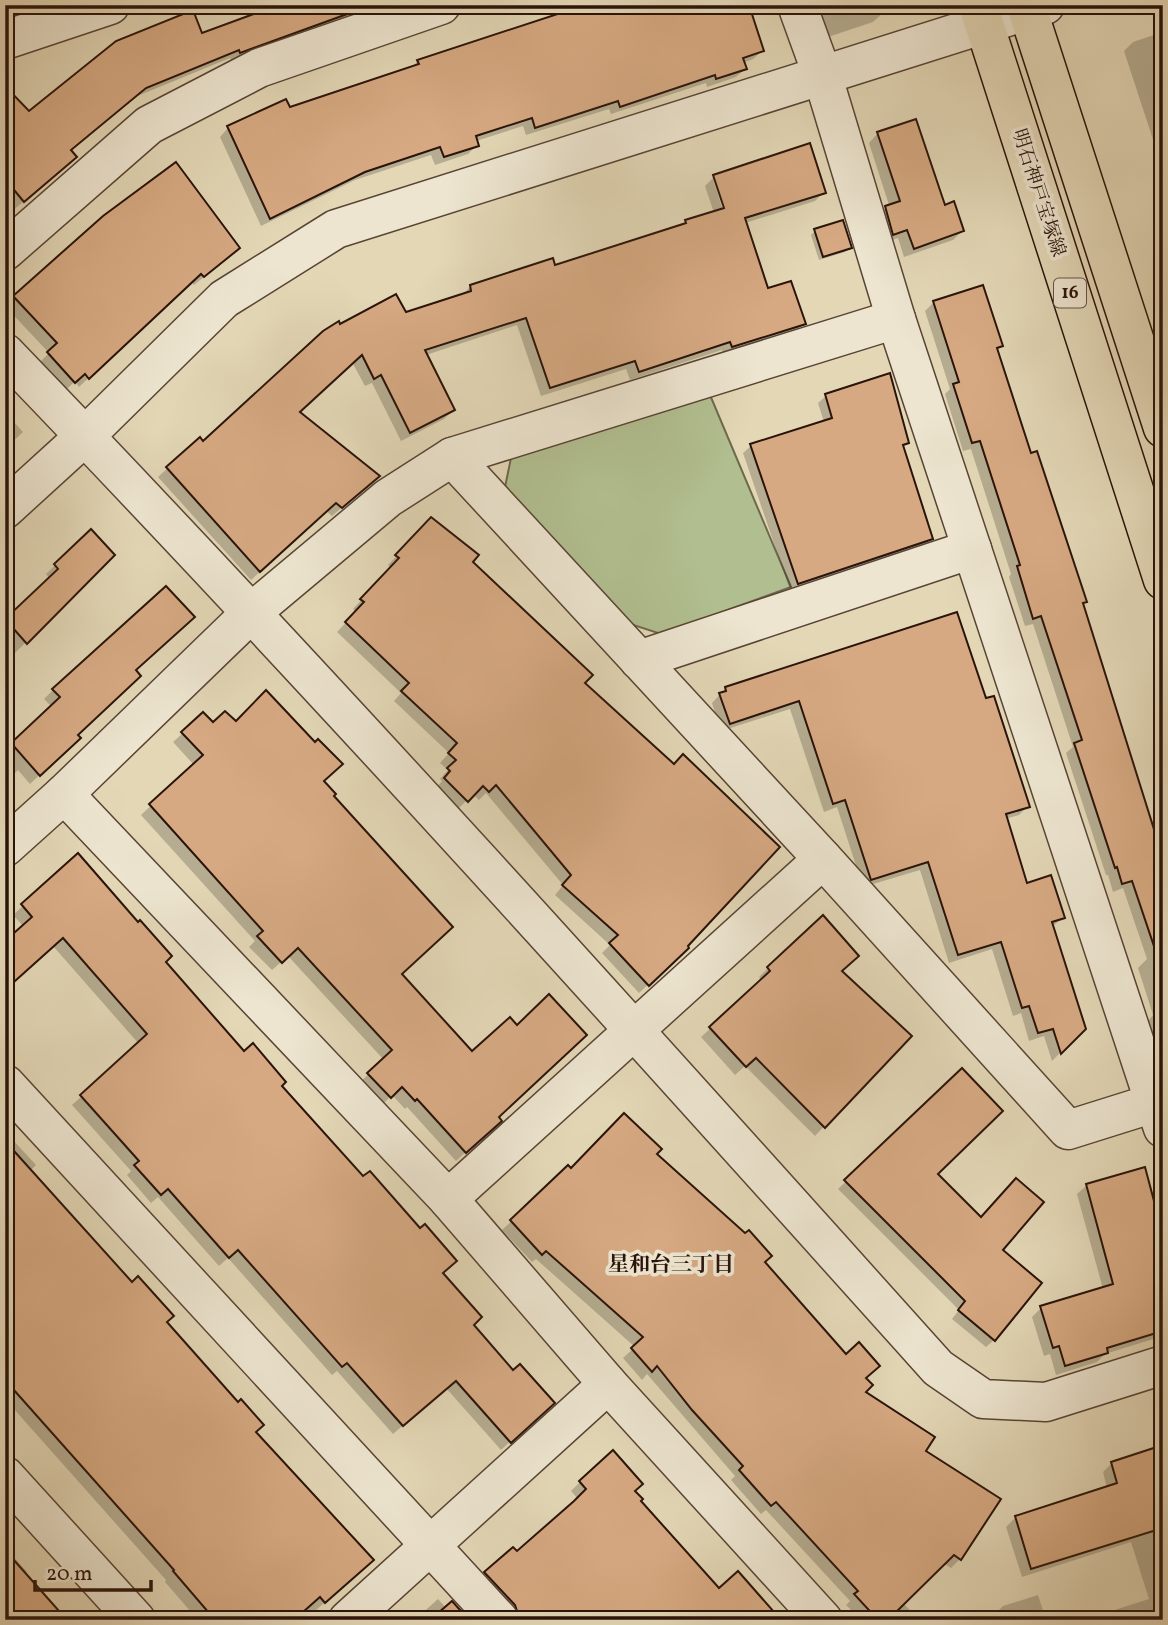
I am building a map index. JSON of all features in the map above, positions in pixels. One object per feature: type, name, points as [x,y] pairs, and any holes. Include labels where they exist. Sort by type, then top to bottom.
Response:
[{"type":"main road","name":"16","points":[[1033,7],[1163,428]]},
{"type":"main road","name":"明石神戸宝塚線","points":[[981,15],[1163,580]]},
{"type":"street","points":[[5,40],[110,5]]},
{"type":"street","points":[[5,251],[149,125],[258,68],[442,5]]},
{"type":"street","points":[[452,457],[823,859],[1068,1130],[1158,1115],[896,319],[822,74],[797,5]]},
{"type":"street","points":[[5,509],[85,436],[224,299],[336,229],[822,74],[981,15],[1033,7]]},
{"type":"street","points":[[5,847],[64,794],[252,612],[388,498],[452,457],[896,319]]},
{"type":"street","points":[[5,353],[252,612],[634,1029],[938,1368],[983,1399],[1046,1402],[1163,1366]]},
{"type":"street","points":[[639,660],[971,549]]},
{"type":"street","points":[[64,794],[447,1199],[608,1384],[823,1620]]},
{"type":"street","points":[[447,1199],[823,859]]},
{"type":"street","points":[[5,1084],[499,1620]]},
{"type":"street","points":[[348,1620],[608,1384]]},
{"type":"street","points":[[5,1476],[136,1620]]},
{"type":"green space","points":[[710,395],[791,587],[661,634],[624,622],[505,487],[511,458]]},
{"type":"building","points":[[278,5],[360,5],[361,9],[240,53],[239,50],[146,88],[71,150],[77,157],[24,202],[5,179],[5,86],[29,111],[116,41],[193,10],[202,33]]},
{"type":"building","points":[[585,5],[749,5],[764,51],[743,58],[747,69],[716,79],[715,75],[620,107],[618,101],[535,128],[532,118],[476,136],[479,146],[444,157],[440,147],[365,172],[270,219],[227,126],[286,99],[290,107],[419,64],[417,60]]},
{"type":"building","points":[[916,119],[945,205],[954,201],[964,231],[914,249],[907,230],[893,235],[885,206],[900,201],[877,132]]},
{"type":"building","points":[[810,143],[826,193],[745,218],[768,288],[791,281],[806,324],[732,347],[730,342],[639,372],[635,361],[550,388],[526,318],[425,350],[455,410],[410,433],[381,375],[374,379],[362,355],[300,412],[380,476],[342,508],[336,503],[260,572],[166,467],[200,437],[203,441],[323,331],[339,321],[340,324],[396,294],[406,312],[471,291],[470,285],[553,258],[555,265],[686,223],[685,220],[724,208],[713,175]]},
{"type":"building","points":[[176,162],[240,248],[204,277],[201,274],[89,379],[85,374],[75,383],[47,352],[57,343],[13,296],[103,216]]},
{"type":"building","points":[[843,220],[852,248],[823,257],[814,229]]},
{"type":"building","points":[[983,285],[1003,346],[997,348],[1031,453],[1037,451],[1087,602],[1083,603],[1163,858],[1163,954],[1157,955],[1132,881],[1122,884],[1117,867],[1115,868],[1074,743],[1082,740],[1041,616],[1033,619],[1017,566],[1020,565],[980,441],[972,443],[953,384],[959,382],[933,301]]},
{"type":"building","points":[[890,373],[909,443],[903,445],[933,539],[798,584],[750,444],[832,418],[825,394]]},
{"type":"building","points":[[431,517],[479,555],[473,562],[593,675],[585,683],[674,764],[683,754],[780,847],[689,948],[649,986],[609,943],[618,935],[562,885],[571,875],[496,785],[489,792],[483,786],[468,802],[444,778],[450,771],[447,768],[456,760],[448,753],[457,743],[401,691],[409,683],[345,622],[364,602],[360,599],[399,558],[395,555]]},
{"type":"building","points":[[91,529],[115,555],[27,644],[5,619],[58,569],[54,564]]},
{"type":"building","points":[[166,586],[195,617],[136,670],[141,676],[78,735],[81,738],[40,776],[11,743],[60,697],[52,689]]},
{"type":"building","points":[[957,612],[986,698],[994,696],[1030,807],[1006,814],[1027,883],[1051,875],[1065,918],[1052,922],[1086,1029],[1061,1054],[1053,1029],[1038,1033],[1029,1006],[1022,1008],[1001,942],[958,955],[928,862],[871,880],[845,800],[833,804],[799,701],[730,724],[719,693],[726,691],[725,687]]},
{"type":"building","points":[[266,690],[315,742],[318,739],[343,764],[324,781],[336,794],[334,796],[453,927],[402,974],[472,1051],[510,1017],[517,1025],[549,994],[587,1035],[499,1117],[502,1121],[466,1153],[417,1099],[415,1101],[402,1087],[391,1098],[367,1073],[392,1050],[298,948],[282,963],[257,936],[263,931],[149,804],[203,755],[181,732],[203,712],[213,722],[225,711],[236,721]]},
{"type":"building","points":[[78,853],[138,922],[140,920],[172,956],[166,962],[244,1051],[253,1043],[286,1082],[282,1086],[363,1176],[370,1171],[420,1228],[425,1224],[457,1261],[443,1273],[482,1317],[474,1325],[513,1370],[520,1364],[555,1403],[511,1443],[456,1381],[403,1426],[347,1363],[342,1367],[238,1250],[229,1258],[168,1189],[161,1195],[134,1165],[139,1161],[80,1095],[147,1034],[63,938],[5,990],[5,941],[32,917],[21,904]]},
{"type":"building","points":[[823,915],[859,956],[842,971],[912,1036],[825,1128],[756,1058],[746,1067],[709,1027],[770,971],[767,967]]},
{"type":"building","points":[[962,1068],[1003,1111],[938,1174],[981,1217],[1016,1178],[1044,1202],[1003,1250],[1042,1283],[995,1341],[958,1310],[965,1301],[844,1180]]},
{"type":"building","points":[[624,1113],[662,1149],[657,1154],[745,1233],[749,1230],[772,1256],[765,1262],[846,1354],[859,1342],[880,1366],[866,1378],[873,1385],[866,1392],[935,1437],[926,1451],[1001,1499],[961,1560],[954,1555],[888,1620],[878,1620],[854,1594],[858,1591],[776,1502],[771,1506],[739,1470],[743,1466],[692,1410],[657,1366],[652,1372],[631,1348],[643,1337],[546,1251],[542,1255],[510,1220],[568,1165],[571,1168]]},
{"type":"building","points":[[5,1141],[132,1282],[138,1276],[174,1316],[167,1322],[238,1402],[241,1399],[264,1425],[256,1432],[374,1560],[325,1603],[320,1597],[294,1620],[215,1620],[5,1380]]},
{"type":"building","points":[[1145,1167],[1163,1235],[1163,1331],[1107,1348],[1108,1353],[1065,1366],[1059,1346],[1053,1348],[1040,1306],[1113,1284],[1086,1184]]},
{"type":"building","points":[[1163,1445],[1163,1528],[1031,1569],[1015,1516],[1117,1483],[1111,1462]]},
{"type":"building","points":[[613,1450],[643,1484],[635,1491],[643,1499],[641,1501],[719,1588],[738,1571],[781,1620],[520,1620],[515,1605],[484,1572],[513,1547],[517,1551],[574,1501],[586,1489],[579,1481]]},
{"type":"building","points":[[5,1550],[67,1620],[5,1620]]},
{"type":"building","points":[[452,1601],[469,1620],[430,1620]]},
{"type":"district","name":"星和台三丁目","points":[[671,1265]]}]
